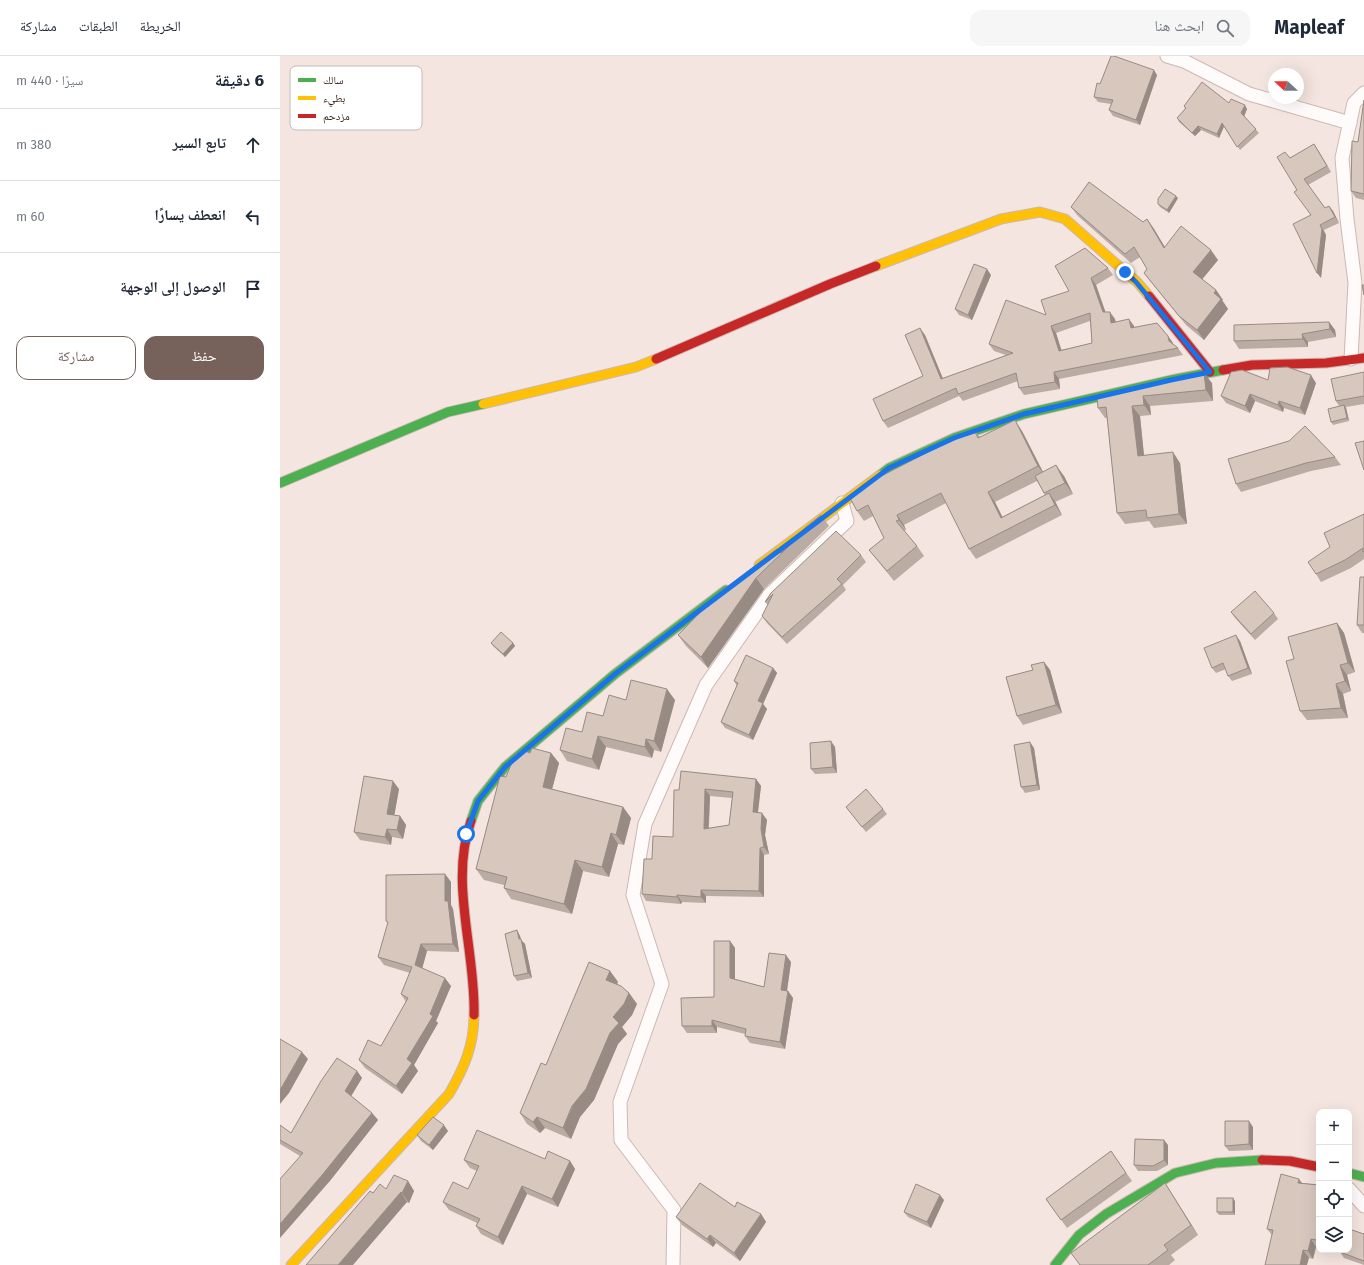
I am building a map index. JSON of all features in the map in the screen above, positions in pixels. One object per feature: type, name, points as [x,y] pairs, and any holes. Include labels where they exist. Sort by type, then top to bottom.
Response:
[{"type":"street","points":[[1166,56],[1184,60],[1249,94],[1350,123]]},
{"type":"street","points":[[754,569],[889,468],[954,438],[1024,414],[1210,372],[1252,365],[1326,363],[1358,359],[1355,283],[1347,219],[1342,158],[1354,103],[1364,93]]},
{"type":"street","points":[[280,484],[448,412],[636,367],[830,284],[1001,220],[1040,212],[1065,219],[1136,282],[1210,372]]},
{"type":"street","points":[[673,1265],[674,1210],[621,1140],[620,1102],[662,984],[633,894],[645,824],[706,685],[770,594],[847,521],[842,503]]},
{"type":"street","points":[[291,1265],[444,1099],[464,1068],[474,1032],[475,993],[464,910],[463,862],[466,834],[478,801],[505,767],[609,680],[735,583]]},
{"type":"street","points":[[1055,1265],[1079,1235],[1106,1214],[1175,1173],[1216,1163],[1247,1160],[1290,1161],[1316,1166]]},
{"type":"street","points":[[1352,1174],[1364,1177]]},
{"type":"street","points":[[1352,1193],[1364,1206]]},
{"type":"building","points":[[1111,56],[1154,70],[1136,120],[1109,110],[1113,100],[1094,97],[1097,83],[1100,84]]},
{"type":"building","points":[[1202,82],[1229,103],[1231,99],[1245,105],[1241,113],[1256,129],[1237,147],[1222,123],[1217,134],[1198,126],[1192,133],[1177,118],[1186,108],[1184,106]]},
{"type":"building","points":[[1364,100],[1364,194],[1351,191],[1352,141],[1358,142]]},
{"type":"building","points":[[1314,144],[1327,166],[1304,179],[1325,208],[1329,206],[1335,217],[1320,225],[1322,229],[1317,273],[1293,224],[1311,215],[1294,192],[1297,190],[1277,157],[1285,152],[1290,158]]},
{"type":"building","points":[[1089,182],[1143,222],[1147,219],[1164,248],[1181,226],[1211,250],[1193,272],[1216,290],[1214,293],[1221,299],[1197,330],[1179,316],[1144,273],[1147,269],[1134,247],[1125,254],[1071,207]]},
{"type":"building","points":[[1165,189],[1176,196],[1167,210],[1158,204],[1158,199]]},
{"type":"building","points":[[1085,248],[1108,268],[1091,278],[1103,312],[1110,312],[1111,323],[1129,319],[1131,328],[1157,323],[1168,336],[1169,341],[1178,348],[1054,372],[1055,382],[1019,388],[1016,373],[958,394],[956,388],[883,421],[873,399],[923,376],[905,335],[920,328],[941,379],[1013,353],[989,344],[1006,300],[1046,315],[1041,300],[1069,291],[1055,266]],"holes":[[[1090,313],[1092,343],[1059,351],[1051,326]]]},
{"type":"building","points":[[974,264],[987,269],[968,315],[955,309]]},
{"type":"building","points":[[1329,322],[1330,329],[1302,334],[1303,339],[1234,341],[1234,325]]},
{"type":"building","points":[[1287,367],[1311,375],[1300,408],[1279,401],[1278,405],[1250,394],[1245,406],[1221,396],[1231,372],[1242,370],[1268,380],[1270,368]]},
{"type":"building","points":[[1364,372],[1364,396],[1336,401],[1331,379]]},
{"type":"building","points":[[1204,373],[1206,390],[1143,396],[1144,405],[1132,406],[1138,456],[1173,452],[1179,514],[1147,518],[1146,510],[1117,513],[1106,407],[1098,408],[1097,396]]},
{"type":"building","points":[[1344,405],[1347,418],[1331,422],[1328,409]]},
{"type":"building","points":[[1015,420],[1038,466],[988,492],[1001,518],[1049,493],[1055,505],[969,549],[941,493],[897,515],[899,520],[896,521],[917,546],[887,571],[869,550],[884,538],[868,505],[857,511],[849,496],[862,486],[967,432],[974,430],[978,438]]},
{"type":"building","points":[[1305,426],[1335,457],[1306,463],[1236,484],[1228,459],[1289,441]]},
{"type":"building","points":[[1364,441],[1364,470],[1355,443]]},
{"type":"building","points":[[1056,465],[1065,483],[1044,493],[1035,476]]},
{"type":"building","points":[[1364,514],[1364,551],[1363,552],[1363,548],[1345,560],[1316,574],[1308,562],[1330,547],[1324,533]]},
{"type":"building","points":[[821,515],[756,578],[701,657],[678,635],[720,592],[777,549],[781,553],[806,527]]},
{"type":"building","points":[[836,531],[861,555],[837,579],[842,584],[782,637],[762,616],[773,594],[765,602],[771,593]]},
{"type":"building","points":[[1360,577],[1364,577],[1364,625],[1357,625]]},
{"type":"building","points":[[1255,591],[1274,613],[1251,634],[1231,612]]},
{"type":"building","points":[[1337,623],[1348,663],[1340,665],[1345,681],[1336,684],[1341,708],[1300,711],[1286,661],[1294,659],[1288,637]]},
{"type":"building","points":[[501,632],[513,643],[503,654],[491,643]]},
{"type":"building","points":[[1236,635],[1248,668],[1228,676],[1223,663],[1212,668],[1204,648]]},
{"type":"building","points":[[746,655],[773,668],[758,701],[763,703],[749,735],[721,722],[738,683],[734,681]]},
{"type":"building","points":[[1044,662],[1056,705],[1017,716],[1006,677],[1033,670],[1031,665]]},
{"type":"building","points":[[631,680],[667,689],[654,741],[646,739],[645,747],[598,736],[592,759],[560,750],[566,728],[582,732],[587,712],[603,716],[609,695],[626,700]]},
{"type":"building","points":[[831,741],[833,767],[811,769],[810,743]]},
{"type":"building","points":[[1030,742],[1037,785],[1021,787],[1014,745]]},
{"type":"building","points":[[532,748],[551,753],[543,787],[623,807],[616,835],[611,833],[602,867],[575,860],[564,904],[504,888],[507,877],[476,869],[500,776],[506,777],[515,755],[522,750],[530,753]]},
{"type":"building","points":[[681,771],[756,779],[753,812],[762,813],[761,829],[764,847],[760,848],[759,891],[701,890],[701,897],[677,895],[677,897],[642,894],[644,859],[652,859],[653,836],[673,837],[674,790],[679,790]],"holes":[[[705,789],[733,792],[729,825],[704,829]]]},
{"type":"building","points":[[364,776],[393,781],[387,814],[400,816],[397,830],[387,829],[385,837],[354,832]]},
{"type":"building","points":[[866,789],[883,809],[862,827],[846,807]]},
{"type":"building","points":[[445,874],[445,901],[448,901],[453,944],[421,944],[415,965],[445,978],[430,1014],[433,1016],[407,1059],[412,1063],[396,1086],[359,1060],[368,1040],[381,1046],[408,998],[401,994],[412,967],[378,957],[388,922],[386,921],[386,875]]},
{"type":"building","points":[[517,930],[519,939],[521,939],[528,973],[514,976],[505,934]]},
{"type":"building","points":[[714,941],[730,941],[730,978],[764,987],[769,953],[786,955],[781,990],[788,991],[780,1042],[745,1036],[746,1029],[712,1020],[712,1026],[682,1026],[681,998],[714,997]]},
{"type":"building","points":[[589,962],[610,971],[606,980],[621,986],[629,993],[624,1004],[613,1017],[619,1023],[610,1033],[586,1089],[572,1106],[563,1128],[537,1117],[533,1122],[520,1113],[541,1063],[546,1065]]},
{"type":"building","points":[[280,1039],[302,1052],[280,1090]]},
{"type":"building","points":[[337,1058],[357,1071],[345,1091],[372,1113],[280,1224],[280,1179],[303,1153],[280,1140],[280,1125],[291,1133],[321,1081]]},
{"type":"building","points":[[433,1117],[444,1125],[429,1145],[417,1135]]},
{"type":"building","points":[[1225,1121],[1249,1121],[1249,1144],[1225,1146]]},
{"type":"building","points":[[477,1130],[545,1159],[548,1151],[570,1161],[552,1199],[522,1186],[498,1237],[476,1226],[480,1219],[443,1202],[453,1182],[468,1189],[479,1166],[464,1160]]},
{"type":"building","points":[[1135,1139],[1164,1140],[1164,1160],[1153,1166],[1134,1165]]},
{"type":"building","points":[[1111,1151],[1126,1173],[1061,1220],[1046,1199]]},
{"type":"building","points":[[1281,1174],[1299,1179],[1298,1183],[1316,1185],[1316,1240],[1311,1239],[1308,1251],[1303,1250],[1300,1265],[1265,1265],[1273,1230],[1267,1229]]},
{"type":"building","points":[[394,1175],[408,1181],[402,1193],[401,1192],[338,1265],[306,1265],[370,1191],[373,1193],[380,1184],[386,1189]]},
{"type":"building","points":[[700,1183],[735,1207],[737,1202],[761,1214],[734,1253],[710,1235],[707,1239],[676,1217]]},
{"type":"building","points":[[1165,1183],[1191,1225],[1164,1245],[1168,1250],[1148,1265],[1080,1265],[1071,1253]]},
{"type":"building","points":[[916,1184],[940,1195],[927,1222],[904,1212]]},
{"type":"building","points":[[1217,1198],[1233,1198],[1233,1212],[1217,1212]]},
{"type":"building","points":[[1352,1230],[1364,1234],[1364,1261],[1343,1253],[1352,1253]]},
{"type":"traffic: fast","points":[[880,475],[889,468],[954,438],[1024,414],[1171,380],[1223,370]]},
{"type":"traffic: fast","points":[[280,483],[448,412],[483,404]]},
{"type":"traffic: fast","points":[[471,821],[478,801],[505,767],[615,674],[726,590]]},
{"type":"traffic: fast","points":[[1055,1265],[1079,1235],[1106,1214],[1175,1173],[1216,1163],[1262,1160]]},
{"type":"traffic: fast","points":[[1352,1174],[1364,1177]]},
{"type":"traffic: slow","points":[[876,266],[1001,219],[1040,212],[1065,219],[1137,282],[1149,296]]},
{"type":"traffic: slow","points":[[483,404],[636,367],[656,359]]},
{"type":"traffic: slow","points":[[759,565],[880,475]]},
{"type":"traffic: slow","points":[[291,1265],[449,1094],[464,1066],[472,1037],[474,1015]]},
{"type":"traffic: jam","points":[[656,359],[830,284],[876,266]]},
{"type":"traffic: jam","points":[[1149,296],[1210,372]]},
{"type":"traffic: jam","points":[[1223,370],[1252,365],[1326,363],[1364,358]]},
{"type":"traffic: jam","points":[[471,821],[465,844],[462,868],[465,917],[474,991],[474,1015]]},
{"type":"traffic: jam","points":[[1262,1160],[1290,1161],[1316,1166]]},
{"type":"route","points":[[466,834],[478,801],[505,767],[615,674],[889,468],[954,438],[1024,414],[1210,372],[1136,282],[1125,272]]}]
